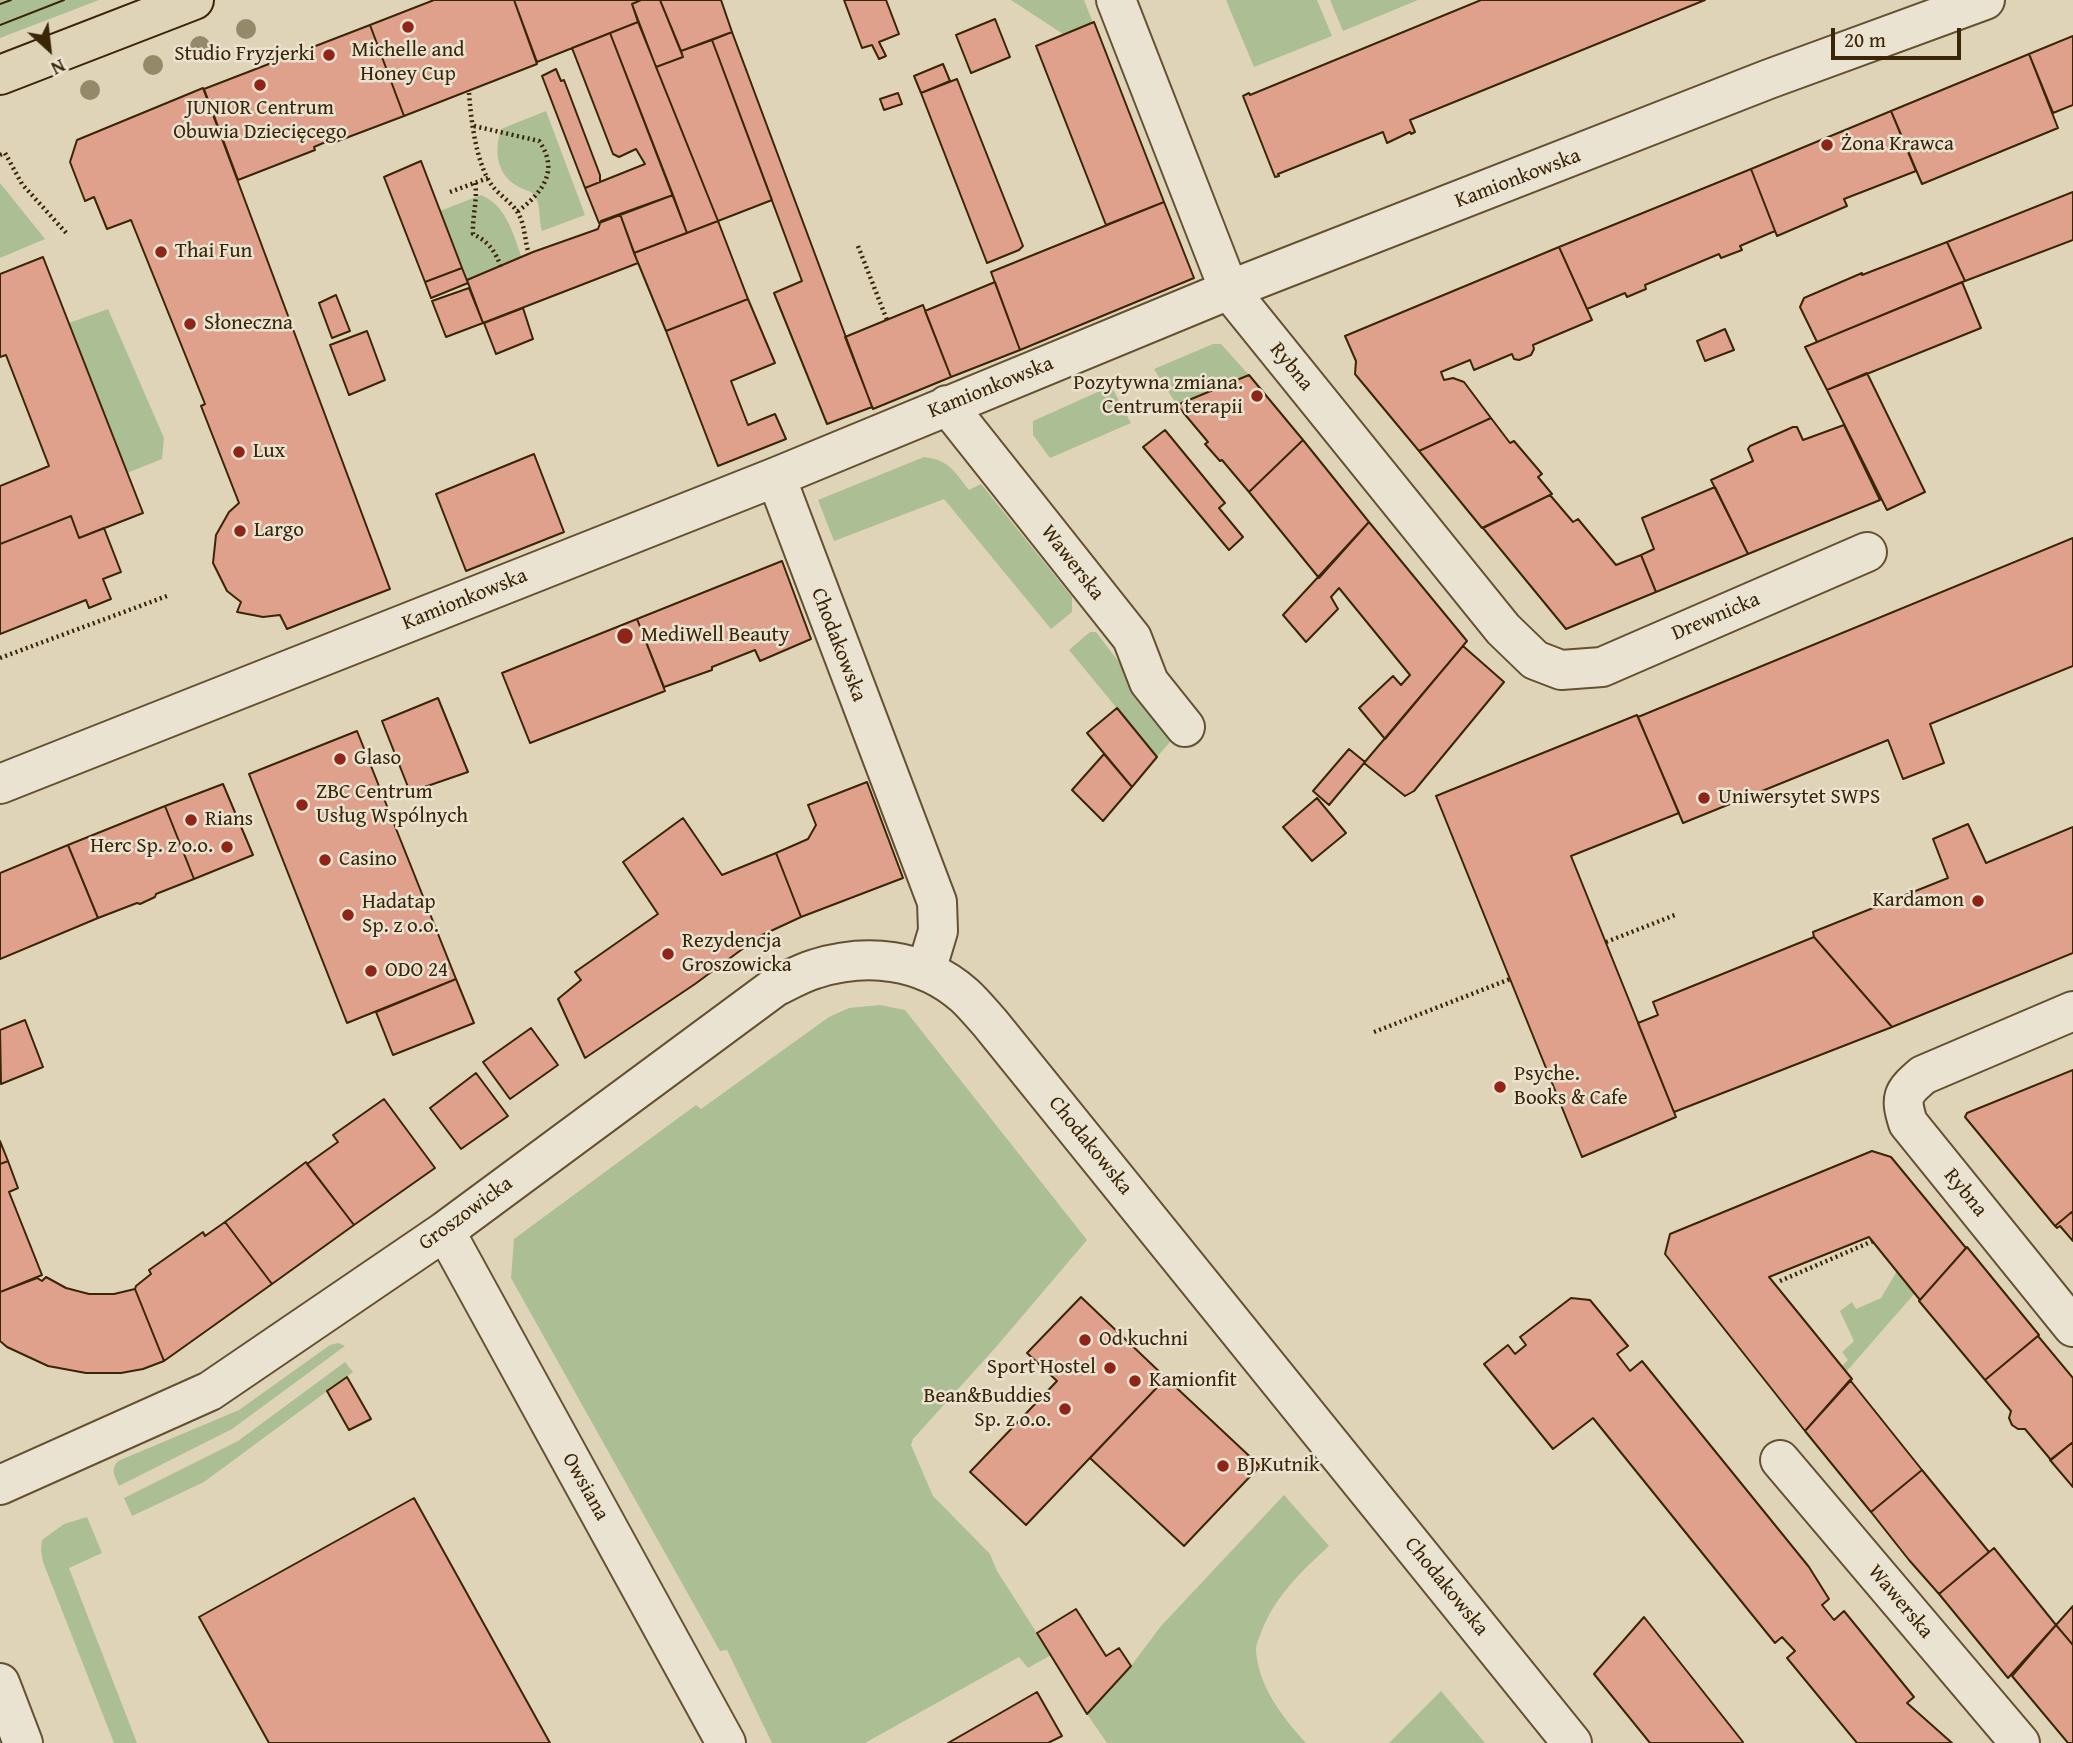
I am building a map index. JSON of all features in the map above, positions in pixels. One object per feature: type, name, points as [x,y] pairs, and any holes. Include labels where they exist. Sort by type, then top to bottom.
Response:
[{"type":"main road","points":[[0,75],[194,0]]},
{"type":"street","name":"Rybna","points":[[1116,0],[1229,290],[1503,629],[1535,660],[1561,670]]},
{"type":"street","name":"Kamionkowska","points":[[0,784],[776,477],[1229,290],[1769,79],[1985,0]]},
{"type":"street","name":"Wawerska","points":[[947,405],[1132,638],[1149,682],[1185,727]]},
{"type":"street","name":"Chodakowska","points":[[776,477],[937,902],[938,931],[926,971],[963,994],[990,1023],[1572,1743]]},
{"type":"street","name":"Drewnicka","points":[[1561,670],[1602,667],[1867,552]]},
{"type":"street","name":"Groszowicka","points":[[0,1485],[210,1391],[444,1231],[775,987],[812,970],[849,960],[888,960],[926,971]]},
{"type":"street","name":"Rybna","points":[[2073,1011],[1923,1076],[1907,1089],[1902,1103],[1908,1123],[2073,1327]]},
{"type":"street","name":"Owsiana","points":[[444,1231],[726,1743]]},
{"type":"street","name":"Wawerska","points":[[1780,1460],[2020,1743]]},
{"type":"street","points":[[0,1683],[23,1743]]},
{"type":"path","points":[[469,93],[482,166],[492,185],[520,216],[528,254]]},
{"type":"path","points":[[473,126],[539,141],[546,152],[549,167],[544,183],[535,198],[517,212]]},
{"type":"path","points":[[0,155],[5,153],[22,184],[68,235]]},
{"type":"path","points":[[450,192],[488,178]]},
{"type":"path","points":[[475,183],[478,196],[472,223],[473,234],[495,251],[501,267]]},
{"type":"path","points":[[858,246],[887,320]]},
{"type":"path","points":[[0,658],[167,596]]},
{"type":"path","points":[[1606,942],[1675,915]]},
{"type":"path","points":[[1374,1032],[1510,979]]},
{"type":"path","points":[[1780,1281],[1873,1241]]},
{"type":"green space","points":[[0,0],[99,0],[0,38]]},
{"type":"green space","points":[[1011,0],[1084,0],[1093,23],[1063,34]]},
{"type":"green space","points":[[1226,0],[1317,0],[1332,36],[1254,67]]},
{"type":"green space","points":[[1330,0],[1418,0],[1343,31]]},
{"type":"green space","points":[[546,111],[585,215],[542,231],[536,198],[505,176],[499,162],[498,146],[501,129]]},
{"type":"green space","points":[[0,183],[45,239],[0,258]]},
{"type":"green space","points":[[481,195],[503,213],[522,258],[467,280],[440,211]]},
{"type":"green space","points":[[108,309],[164,438],[162,459],[127,473],[69,323]]},
{"type":"green space","points":[[1213,344],[1221,344],[1249,375],[1177,405],[1154,369]]},
{"type":"green space","points":[[1111,386],[1131,423],[1050,458],[1033,435],[1033,421]]},
{"type":"green space","points":[[924,457],[945,464],[969,490],[981,484],[1072,597],[1072,612],[1051,629],[944,499],[834,541],[818,500]]},
{"type":"green space","points":[[1090,632],[1096,632],[1175,736],[1157,757],[1069,650]]},
{"type":"green space","points":[[880,1005],[905,1010],[1087,1240],[913,1439],[911,1445],[933,1496],[990,1554],[997,1571],[1051,1655],[1028,1668],[1019,1657],[865,1743],[772,1743],[727,1650],[720,1651],[511,1278],[514,1239],[696,1105],[701,1109],[829,1017],[849,1008]]},
{"type":"green space","points":[[1897,1271],[1915,1293],[1846,1372],[1842,1366],[1848,1360],[1842,1352],[1854,1341],[1840,1311],[1852,1302],[1856,1309],[1881,1298]]},
{"type":"green space","points":[[338,1343],[345,1346],[232,1429],[119,1486],[114,1470],[118,1461],[239,1410],[330,1345]]},
{"type":"green space","points":[[345,1362],[353,1372],[204,1482],[132,1516],[124,1498],[238,1441]]},
{"type":"green space","points":[[1284,1495],[1329,1546],[1282,1594],[1268,1617],[1256,1650],[1261,1676],[1273,1701],[1306,1743],[1107,1743],[1087,1714],[1131,1666],[1161,1626]]},
{"type":"green space","points":[[87,1517],[102,1553],[69,1568],[137,1743],[114,1743],[43,1562],[42,1540],[64,1524]]},
{"type":"green space","points":[[1441,1691],[1485,1743],[1389,1743]]},
{"type":"building","points":[[434,0],[514,0],[537,64],[404,116],[370,25]]},
{"type":"building","points":[[514,0],[641,0],[632,4],[638,22],[537,62]]},
{"type":"building","points":[[641,0],[660,0],[683,57],[656,67],[632,4]]},
{"type":"building","points":[[660,0],[721,0],[732,32],[681,51]]},
{"type":"building","points":[[844,0],[886,0],[899,34],[879,42],[886,56],[879,59],[872,45],[862,48]]},
{"type":"building","points":[[1481,0],[1705,0],[1410,120],[1415,132],[1411,134],[1410,132],[1387,143],[1383,132],[1275,177],[1243,96]]},
{"type":"building","points":[[995,19],[1010,57],[971,73],[956,35]]},
{"type":"building","points":[[638,22],[718,221],[687,233],[610,33]]},
{"type":"building","points":[[1094,22],[1164,202],[1106,225],[1036,46]]},
{"type":"building","points":[[370,25],[404,116],[330,144],[328,141],[314,147],[315,150],[238,180],[204,89]]},
{"type":"building","points":[[732,32],[872,407],[827,424],[774,293],[802,281],[712,40]]},
{"type":"building","points":[[610,33],[673,195],[599,223],[585,188],[645,164],[636,149],[619,157],[613,154],[572,48]]},
{"type":"building","points":[[2073,36],[2073,105],[2053,113],[2029,54]]},
{"type":"building","points":[[712,40],[772,200],[718,221],[656,67],[683,57],[681,51]]},
{"type":"building","points":[[2029,54],[2058,128],[1922,184],[1891,111]]},
{"type":"building","points":[[943,64],[950,81],[921,93],[914,76]]},
{"type":"building","points":[[556,69],[561,81],[564,80],[600,175],[600,182],[585,188],[542,76]]},
{"type":"building","points":[[957,79],[1023,246],[987,263],[921,93]]},
{"type":"building","points":[[203,88],[390,589],[287,629],[280,615],[263,617],[237,612],[241,602],[227,591],[213,563],[216,535],[229,512],[239,503],[201,406],[205,404],[131,220],[107,229],[94,197],[85,201],[70,162],[77,140]]},
{"type":"building","points":[[898,93],[902,104],[884,110],[880,99]]},
{"type":"building","points":[[1891,111],[1916,171],[1844,199],[1847,206],[1777,236],[1751,169]]},
{"type":"building","points":[[421,161],[462,268],[425,282],[384,177]]},
{"type":"building","points":[[1751,169],[1775,231],[1740,246],[1742,250],[1721,258],[1719,254],[1645,285],[1646,289],[1627,297],[1625,293],[1587,309],[1559,247]]},
{"type":"building","points":[[2073,192],[2073,240],[1965,281],[1947,242]]},
{"type":"building","points":[[673,195],[687,233],[634,253],[620,214]]},
{"type":"building","points":[[1164,202],[1194,278],[1020,350],[991,272]]},
{"type":"building","points":[[620,214],[638,263],[483,323],[467,280],[533,252],[598,229],[601,221]]},
{"type":"building","points":[[718,221],[748,299],[666,331],[634,253]]},
{"type":"building","points":[[1947,242],[1965,281],[1817,342],[1800,307],[1804,298],[1862,273]]},
{"type":"building","points":[[1559,247],[1592,320],[1533,345],[1531,355],[1519,360],[1514,359],[1512,354],[1474,370],[1470,360],[1441,372],[1444,380],[1453,378],[1464,382],[1491,418],[1419,451],[1355,374],[1356,361],[1345,336]]},
{"type":"building","points":[[43,257],[143,513],[79,538],[71,516],[0,544],[0,486],[49,466],[6,355],[0,357],[0,274]]},
{"type":"building","points":[[462,268],[468,283],[431,298],[425,282]]},
{"type":"building","points":[[995,282],[1020,350],[951,377],[925,311]]},
{"type":"building","points":[[1962,282],[1981,328],[1827,390],[1805,347]]},
{"type":"building","points":[[469,288],[483,323],[446,337],[432,301]]},
{"type":"building","points":[[336,295],[350,331],[332,338],[319,303]]},
{"type":"building","points":[[748,299],[775,363],[731,381],[748,425],[775,414],[786,439],[718,466],[666,331]]},
{"type":"building","points":[[923,305],[951,377],[873,409],[845,337]]},
{"type":"building","points":[[523,308],[533,339],[496,354],[484,323]]},
{"type":"building","points":[[1725,329],[1734,350],[1705,361],[1697,341]]},
{"type":"building","points":[[367,331],[385,380],[349,395],[330,345]]},
{"type":"building","points":[[1867,373],[1925,492],[1887,510],[1827,390]]},
{"type":"building","points":[[1249,375],[1303,440],[1249,492],[1205,444],[1208,442],[1177,405]]},
{"type":"building","points":[[1491,418],[1510,443],[1514,441],[1542,474],[1538,477],[1552,494],[1482,528],[1419,451]]},
{"type":"building","points":[[1844,425],[1880,500],[1748,554],[1711,480],[1753,461],[1748,449],[1750,446],[1793,427],[1797,427],[1803,440]]},
{"type":"building","points":[[1165,430],[1225,503],[1219,508],[1243,537],[1229,550],[1143,447]]},
{"type":"building","points":[[1303,440],[1369,522],[1319,578],[1249,492]]},
{"type":"building","points":[[534,454],[564,532],[466,571],[436,494]]},
{"type":"building","points":[[1715,487],[1748,554],[1656,592],[1641,555],[1654,549],[1642,518]]},
{"type":"building","points":[[1550,495],[1573,522],[1578,519],[1616,565],[1641,555],[1656,592],[1566,629],[1483,528]]},
{"type":"building","points":[[71,516],[79,538],[104,528],[121,572],[103,579],[111,599],[89,608],[86,600],[0,634],[0,544]]},
{"type":"building","points":[[1369,522],[1467,641],[1385,739],[1359,708],[1393,676],[1401,685],[1410,675],[1339,588],[1331,597],[1338,609],[1306,642],[1283,615]]},
{"type":"building","points":[[2073,538],[2073,666],[1930,724],[1944,763],[1903,779],[1888,740],[1683,823],[1638,717]]},
{"type":"building","points":[[782,561],[811,639],[760,661],[755,650],[712,667],[712,670],[664,687],[637,619]]},
{"type":"building","points":[[637,619],[665,691],[530,743],[502,673]]},
{"type":"building","points":[[1463,646],[1504,682],[1414,791],[1405,796],[1364,763]]},
{"type":"building","points":[[438,698],[468,772],[410,792],[382,721]]},
{"type":"building","points":[[1117,708],[1157,757],[1132,787],[1087,733]]},
{"type":"building","points":[[1637,715],[1679,813],[1571,856],[1676,1117],[1582,1157],[1436,796]]},
{"type":"building","points":[[357,731],[456,979],[347,1023],[249,774]]},
{"type":"building","points":[[1349,749],[1365,762],[1329,805],[1313,791]]},
{"type":"building","points":[[1104,754],[1132,787],[1103,821],[1072,790]]},
{"type":"building","points":[[867,782],[903,878],[801,917],[776,853],[808,839],[816,825],[808,805]]},
{"type":"building","points":[[223,784],[253,855],[194,879],[165,806]]},
{"type":"building","points":[[1317,798],[1346,833],[1312,861],[1283,827]]},
{"type":"building","points":[[165,806],[194,879],[156,894],[140,904],[98,918],[68,845]]},
{"type":"building","name":"Rezydencja Groszowicka","points":[[683,818],[722,875],[776,853],[801,917],[760,936],[695,984],[585,1058],[558,999],[581,980],[575,972],[658,914],[623,862]]},
{"type":"building","points":[[1968,824],[1986,863],[2073,827],[2073,953],[1892,1027],[1814,937],[1813,932],[1948,878],[1933,839]]},
{"type":"building","points":[[68,845],[98,918],[0,959],[0,873]]},
{"type":"building","points":[[1814,937],[1892,1027],[1674,1112],[1638,1023],[1658,1015],[1653,1002]]},
{"type":"building","points":[[456,979],[474,1023],[393,1055],[376,1012]]},
{"type":"building","points":[[25,1020],[43,1067],[1,1084],[0,1030]]},
{"type":"building","points":[[531,1028],[558,1065],[510,1099],[483,1062]]},
{"type":"building","points":[[2073,1070],[2073,1211],[2055,1226],[1965,1117],[1967,1113]]},
{"type":"building","points":[[476,1073],[508,1116],[461,1149],[430,1108]]},
{"type":"building","points":[[384,1099],[435,1168],[354,1225],[307,1164],[338,1142],[333,1135]]},
{"type":"building","points":[[0,1141],[8,1161],[0,1164]]},
{"type":"building","points":[[1872,1151],[1891,1157],[1966,1248],[1920,1300],[1869,1237],[1769,1277],[1852,1379],[1805,1431],[1665,1254],[1670,1234]]},
{"type":"building","points":[[8,1161],[18,1188],[9,1192],[42,1275],[0,1292],[0,1164]]},
{"type":"building","points":[[306,1162],[354,1225],[272,1284],[225,1222]]},
{"type":"building","points":[[2073,1211],[2073,1241],[2060,1226],[2055,1226]]},
{"type":"building","points":[[225,1222],[272,1284],[164,1361],[136,1286],[151,1274],[149,1270],[203,1232],[205,1236]]},
{"type":"building","points":[[1967,1247],[2039,1335],[1985,1380],[1919,1301]]},
{"type":"building","points":[[46,1277],[66,1288],[89,1294],[114,1294],[135,1289],[164,1361],[121,1373],[86,1373],[48,1366],[7,1347],[0,1341],[0,1292],[37,1278],[42,1281]]},
{"type":"building","points":[[1081,1297],[1166,1378],[1026,1525],[970,1472],[1057,1381],[1027,1353]]},
{"type":"building","points":[[1571,1298],[1590,1300],[1628,1346],[1617,1354],[1630,1371],[1642,1361],[1809,1567],[1829,1599],[1822,1605],[1834,1620],[1844,1611],[1914,1697],[1907,1703],[1952,1743],[1857,1743],[1787,1658],[1795,1651],[1782,1637],[1775,1643],[1593,1418],[1553,1449],[1484,1364],[1508,1345],[1515,1354],[1526,1345],[1520,1337]]},
{"type":"building","points":[[2038,1336],[2073,1378],[2073,1442],[2051,1460],[2025,1429],[2012,1425],[2009,1418],[2011,1411],[1985,1380]]},
{"type":"building","points":[[347,1377],[371,1419],[349,1430],[327,1391]]},
{"type":"building","points":[[1166,1378],[1260,1466],[1184,1546],[1090,1458]]},
{"type":"building","points":[[1850,1380],[1922,1470],[1871,1512],[1805,1431]]},
{"type":"building","points":[[2073,1442],[2073,1487],[2050,1460]]},
{"type":"building","points":[[1922,1470],[1989,1552],[1939,1594],[1871,1512]]},
{"type":"building","points":[[414,1498],[550,1743],[269,1743],[199,1617]]},
{"type":"building","points":[[1994,1548],[2056,1625],[2008,1678],[1939,1594]]},
{"type":"building","points":[[2073,1606],[2073,1645],[2056,1625]]},
{"type":"building","points":[[1076,1609],[1106,1656],[1119,1648],[1131,1666],[1087,1714],[1037,1633]]},
{"type":"building","points":[[1644,1617],[1742,1743],[1650,1743],[1594,1674]]},
{"type":"building","points":[[2056,1625],[2073,1645],[2073,1743],[2068,1743],[2012,1676]]},
{"type":"building","points":[[1037,1692],[1062,1736],[1048,1743],[948,1743]]},
{"type":"tram line","points":[[0,4],[11,0]]},
{"type":"tram line","points":[[0,25],[64,0]]},
{"type":"place","name":"Michelle and Honey Cup","points":[[408,27]]},
{"type":"place","name":"Studio Fryzjerki","points":[[329,55]]},
{"type":"place","name":"JUNIOR Centrum Obuwia Dziecięcego","points":[[260,85]]},
{"type":"place","name":"Żona Krawca","points":[[1827,145]]},
{"type":"place","name":"Thai Fun","points":[[161,252]]},
{"type":"place","name":"Słoneczna","points":[[190,324]]},
{"type":"place","name":"Pozytywna zmiana. Centrum terapii","points":[[1257,396]]},
{"type":"place","name":"Lux","points":[[239,452]]},
{"type":"place","name":"Largo","points":[[240,531]]},
{"type":"place","name":"MediWell Beauty","points":[[625,636]]},
{"type":"place","name":"Glaso","points":[[340,759]]},
{"type":"place","name":"Uniwersytet SWPS","points":[[1704,798]]},
{"type":"place","name":"ZBC Centrum Usług Wspólnych","points":[[302,805]]},
{"type":"place","name":"Rians","points":[[191,820]]},
{"type":"place","name":"Herc Sp. z o.o.","points":[[227,847]]},
{"type":"place","name":"Casino","points":[[325,860]]},
{"type":"place","name":"Kardamon","points":[[1978,901]]},
{"type":"place","name":"Hadatap Sp. z o.o.","points":[[348,915]]},
{"type":"place","name":"Rezydencja Groszowicka","points":[[668,954]]},
{"type":"place","name":"ODO 24","points":[[371,971]]},
{"type":"place","name":"Psyche. Books & Cafe","points":[[1500,1087]]},
{"type":"place","name":"Od kuchni","points":[[1085,1340]]},
{"type":"place","name":"Sport Hostel","points":[[1110,1368]]},
{"type":"place","name":"Kamionfit","points":[[1135,1381]]},
{"type":"place","name":"Bean&Buddies Sp. z o.o.","points":[[1065,1409]]},
{"type":"place","name":"BJ Kutnik","points":[[1223,1466]]}]
